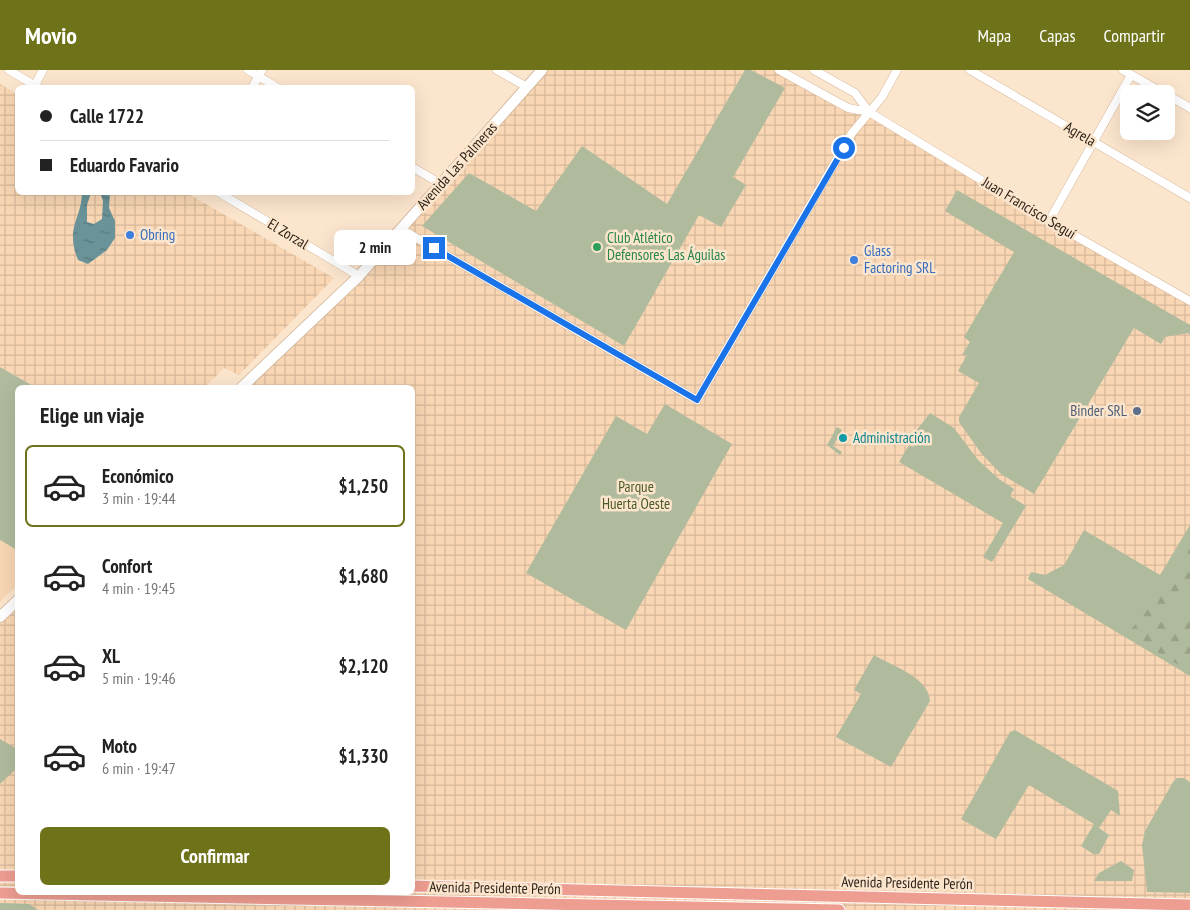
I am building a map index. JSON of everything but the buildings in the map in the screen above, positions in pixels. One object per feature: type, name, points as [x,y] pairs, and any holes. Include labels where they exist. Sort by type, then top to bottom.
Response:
[{"type":"main road","name":"Avenida Las Palmeras","points":[[245,385],[359,276],[542,70]]},
{"type":"main road","points":[[0,617],[15,603]]},
{"type":"main road","points":[[0,876],[15,876]]},
{"type":"main road","name":"Avenida Presidente Perón","points":[[415,886],[1190,905]]},
{"type":"main road","name":"Avenida Presidente Perón","points":[[0,893],[15,893]]},
{"type":"main road","name":"Avenida Presidente Perón","points":[[99,895],[839,910]]},
{"type":"street","points":[[9,70],[35,85]]},
{"type":"street","points":[[37,85],[43,70]]},
{"type":"street","points":[[248,70],[260,73],[274,85]]},
{"type":"street","points":[[497,70],[527,87]]},
{"type":"street","points":[[778,70],[848,108],[869,112]]},
{"type":"street","points":[[814,70],[855,93],[869,112]]},
{"type":"street","points":[[401,229],[697,400],[852,133],[882,97],[897,70]]},
{"type":"street","name":"Agrela","points":[[970,70],[1190,198]]},
{"type":"street","points":[[1122,70],[1149,85]]},
{"type":"street","points":[[254,85],[260,73]]},
{"type":"street","points":[[1049,221],[1131,75]]},
{"type":"street","points":[[1175,99],[1190,108]]},
{"type":"street","name":"Juan Francisco Seguí","points":[[869,112],[1049,221],[1190,301]]},
{"type":"street","points":[[415,169],[441,184]]},
{"type":"street","name":"El Zorzal","points":[[223,195],[359,276]]},
{"type":"shaded area","points":[[542,70],[779,70],[848,108],[869,112],[1190,301],[1190,910],[0,910],[0,617],[15,602],[15,895],[415,895],[415,385],[243,385],[359,276]]},
{"type":"shaded area","name":"Obring","points":[[0,84],[15,93],[15,195],[190,195],[334,278],[239,375],[224,368],[207,385],[32,385],[0,367]]},
{"type":"shaded area","points":[[0,540],[15,548],[15,587],[0,602]]},
{"type":"green space","name":"Club Atlético Defensores Las Águilas","points":[[745,70],[751,70],[785,88],[733,177],[746,185],[721,227],[699,215],[624,346],[422,226],[469,173],[536,211],[582,146],[667,204]]},
{"type":"green space","points":[[957,190],[1190,325],[1190,335],[1188,333],[1165,337],[1161,344],[1134,328],[1034,494],[1001,474],[981,453],[959,422],[959,417],[979,383],[958,371],[967,355],[962,355],[970,342],[964,337],[1014,252],[945,211]]},
{"type":"green space","points":[[0,367],[32,385],[15,385],[15,549],[0,540]]},
{"type":"green space","name":"Parque Huerta Oeste","points":[[665,404],[732,444],[626,630],[526,573],[616,416],[647,434]]},
{"type":"green space","points":[[930,413],[954,428],[978,460],[999,479],[1014,489],[1010,496],[1026,506],[992,562],[983,557],[1003,523],[899,462],[909,445],[913,447],[917,439],[914,437],[916,431]]},
{"type":"green space","points":[[837,427],[842,430],[833,446],[842,452],[840,455],[827,445]]},
{"type":"green space","points":[[1190,525],[1190,676],[1028,579],[1031,572],[1045,575],[1064,565],[1084,530],[1160,575]]},
{"type":"green space","points":[[1190,548],[1190,594],[1179,600],[1168,617],[1177,623],[1190,620],[1190,672],[1136,639],[1129,632],[1152,604],[1156,586],[1169,579],[1177,571]]},
{"type":"green space","points":[[874,655],[917,679],[928,693],[930,701],[891,767],[836,737],[861,694],[854,690]]},
{"type":"green space","points":[[1015,730],[1118,791],[1120,816],[1111,810],[1099,828],[1109,835],[1099,854],[1093,854],[1081,846],[1094,824],[1029,785],[996,839],[961,819],[1010,732]]},
{"type":"green space","points":[[0,739],[15,748],[15,770],[0,784]]},
{"type":"green space","points":[[1177,778],[1184,778],[1190,782],[1190,893],[1147,892],[1142,845],[1145,831]]},
{"type":"green space","points":[[1121,861],[1134,870],[1132,881],[1094,881],[1099,873]]},
{"type":"green space","points":[[0,903],[29,904],[38,910],[0,910]]},
{"type":"water","points":[[82,195],[90,195],[87,205],[87,222],[94,224],[102,219],[103,201],[101,195],[110,195],[109,208],[115,221],[115,238],[107,250],[88,264],[78,260],[74,249],[73,232]]},
{"type":"place","name":"Obring","points":[[130,235]]},
{"type":"place","name":"Club Atlético Defensores Las Águilas","points":[[597,247]]},
{"type":"place","name":"Glass Factoring SRL","points":[[854,260]]},
{"type":"place","name":"Binder SRL","points":[[1137,411]]},
{"type":"place","name":"Administración","points":[[843,438]]},
{"type":"route","points":[[434,248],[697,400],[844,148]]}]
